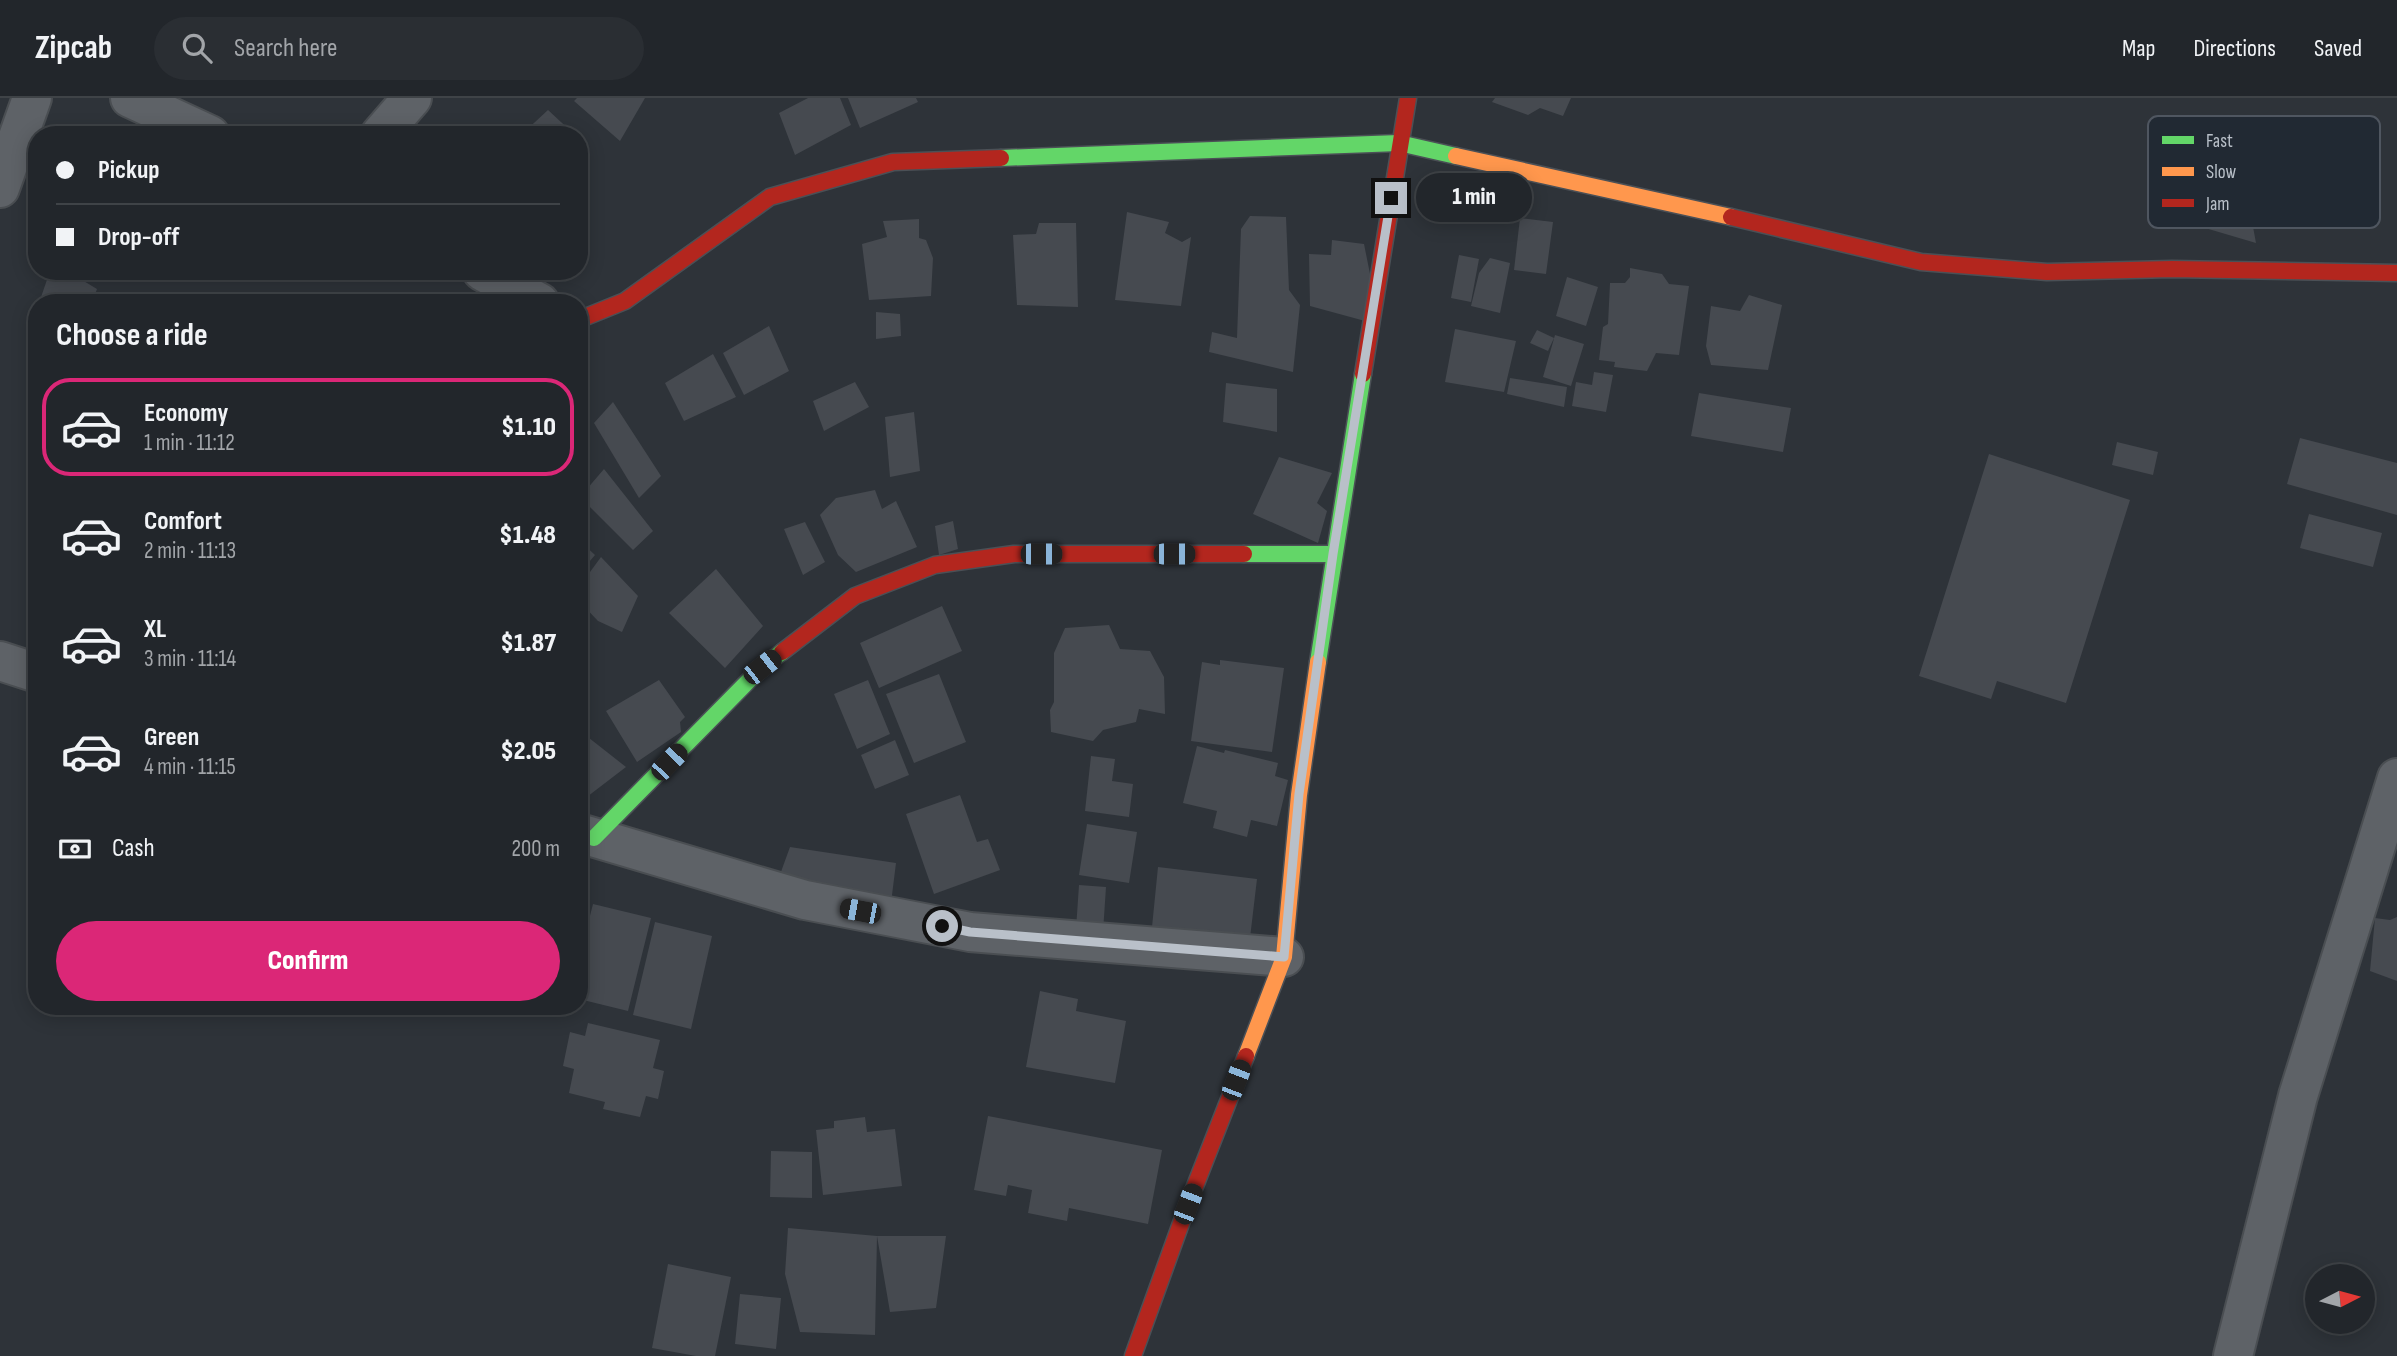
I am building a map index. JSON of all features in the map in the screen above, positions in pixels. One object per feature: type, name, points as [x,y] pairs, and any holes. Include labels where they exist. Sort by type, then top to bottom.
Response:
[{"type":"street","points":[[0,188],[32,98]]},
{"type":"street","points":[[130,98],[191,126]]},
{"type":"street","points":[[388,126],[412,98]]},
{"type":"street","points":[[1133,1356],[1188,1204],[1284,957],[1299,794],[1333,554],[1408,98]]},
{"type":"street","points":[[588,316],[625,301],[770,197],[893,162],[1399,143],[1660,200],[1921,262],[2047,272],[2172,269],[2397,273]]},
{"type":"street","points":[[498,280],[524,294]]},
{"type":"street","points":[[588,834],[762,667],[855,596],[923,569],[1014,554],[1333,554]]},
{"type":"street","points":[[0,661],[28,670]]},
{"type":"street","points":[[2233,1356],[2298,1096],[2397,778]]},
{"type":"street","points":[[588,835],[805,900],[970,932],[1284,957]]},
{"type":"building","points":[[577,98],[645,98],[620,141],[574,101]]},
{"type":"building","points":[[808,98],[840,98],[851,125],[795,155],[779,113]]},
{"type":"building","points":[[848,98],[916,98],[918,102],[860,128]]},
{"type":"building","points":[[1495,98],[1571,98],[1563,116],[1540,108],[1528,115],[1492,102]]},
{"type":"building","points":[[548,110],[565,126],[531,126]]},
{"type":"building","points":[[1127,212],[1169,222],[1165,233],[1182,242],[1191,237],[1181,306],[1115,300]]},
{"type":"building","points":[[1250,216],[1286,217],[1289,290],[1300,305],[1293,372],[1209,352],[1212,332],[1237,338],[1241,229]]},
{"type":"building","points":[[1520,218],[1553,222],[1546,274],[1514,270]]},
{"type":"building","points":[[919,219],[919,238],[926,240],[933,258],[931,296],[869,300],[862,244],[887,237],[883,221]]},
{"type":"building","points":[[1039,223],[1076,223],[1078,307],[1017,305],[1013,235],[1036,234]]},
{"type":"building","points":[[2205,228],[2253,228],[2256,243]]},
{"type":"building","points":[[1332,240],[1364,244],[1371,279],[1365,321],[1310,306],[1309,254],[1331,255]]},
{"type":"building","points":[[1459,255],[1479,259],[1471,302],[1451,298]]},
{"type":"building","points":[[1490,258],[1510,263],[1500,313],[1471,306],[1479,273]]},
{"type":"building","points":[[1630,268],[1662,274],[1669,284],[1689,286],[1679,355],[1656,353],[1647,371],[1614,367],[1615,362],[1599,360],[1603,327],[1608,324],[1610,283],[1625,283],[1630,277]]},
{"type":"building","points":[[1567,277],[1598,287],[1586,326],[1556,316]]},
{"type":"building","points":[[47,280],[82,280],[97,289],[95,294],[42,294]]},
{"type":"building","points":[[1749,295],[1782,305],[1768,370],[1711,365],[1706,346],[1711,306],[1740,311]]},
{"type":"building","points":[[876,312],[900,314],[901,336],[876,339]]},
{"type":"building","points":[[769,326],[789,371],[744,395],[723,353]]},
{"type":"building","points":[[1455,329],[1516,341],[1504,392],[1445,382]]},
{"type":"building","points":[[1537,330],[1554,338],[1548,351],[1530,343]]},
{"type":"building","points":[[1555,335],[1584,344],[1571,386],[1543,377]]},
{"type":"building","points":[[713,354],[736,397],[684,421],[665,383]]},
{"type":"building","points":[[1594,372],[1613,375],[1606,412],[1572,406],[1576,382],[1592,385]]},
{"type":"building","points":[[1510,378],[1567,387],[1564,407],[1507,394]]},
{"type":"building","points":[[855,382],[869,407],[824,431],[813,401]]},
{"type":"building","points":[[1226,383],[1277,389],[1277,432],[1223,422]]},
{"type":"building","points":[[1699,393],[1791,408],[1783,452],[1691,436]]},
{"type":"building","points":[[613,402],[661,476],[639,498],[594,423]]},
{"type":"building","points":[[914,412],[920,471],[890,477],[885,417]]},
{"type":"building","points":[[2300,438],[2397,463],[2397,515],[2287,484]]},
{"type":"building","points":[[2117,442],[2158,452],[2153,475],[2112,465]]},
{"type":"building","points":[[1989,454],[2130,500],[2066,703],[1997,681],[1991,699],[1919,676]]},
{"type":"building","points":[[1279,457],[1332,473],[1317,503],[1327,511],[1318,543],[1253,514]]},
{"type":"building","points":[[604,469],[653,531],[633,550],[588,505],[588,488]]},
{"type":"building","points":[[875,490],[882,509],[896,501],[917,547],[856,572],[838,555],[820,515],[836,498]]},
{"type":"building","points":[[2309,514],[2382,533],[2373,567],[2300,548]]},
{"type":"building","points":[[953,521],[958,549],[939,555],[935,526]]},
{"type":"building","points":[[805,522],[825,562],[803,575],[784,529]]},
{"type":"building","points":[[588,548],[595,555],[588,563]]},
{"type":"building","points":[[601,557],[638,596],[622,632],[598,621],[588,610],[588,575]]},
{"type":"building","points":[[716,569],[763,626],[725,668],[669,613]]},
{"type":"building","points":[[942,606],[962,651],[879,688],[860,643]]},
{"type":"building","points":[[1109,625],[1120,649],[1150,651],[1164,677],[1165,714],[1139,709],[1136,722],[1103,730],[1093,741],[1051,732],[1054,653],[1065,628]]},
{"type":"building","points":[[1220,660],[1284,668],[1272,752],[1191,741],[1202,662],[1220,665]]},
{"type":"building","points":[[939,674],[966,742],[914,763],[886,694]]},
{"type":"building","points":[[659,680],[685,717],[680,722],[681,732],[637,762],[606,711]]},
{"type":"building","points":[[868,680],[890,734],[857,749],[834,694]]},
{"type":"building","points":[[588,737],[626,767],[588,796]]},
{"type":"building","points":[[895,740],[909,775],[875,789],[861,755]]},
{"type":"building","points":[[1197,746],[1278,763],[1275,776],[1288,780],[1277,826],[1251,820],[1247,837],[1213,828],[1217,811],[1183,803]]},
{"type":"building","points":[[1091,756],[1115,759],[1112,781],[1133,784],[1129,817],[1085,811]]},
{"type":"building","points":[[960,795],[977,842],[988,839],[1000,870],[934,894],[906,814]]},
{"type":"building","points":[[1087,824],[1137,832],[1129,883],[1079,875]]},
{"type":"building","points":[[790,847],[896,863],[891,903],[774,891]]},
{"type":"building","points":[[1158,867],[1257,879],[1250,938],[1152,927]]},
{"type":"building","points":[[1079,885],[1106,887],[1103,932],[1076,929]]},
{"type":"building","points":[[593,904],[651,918],[628,1011],[588,1001],[588,924]]},
{"type":"building","points":[[2397,917],[2397,981],[2370,971],[2375,918],[2390,920]]},
{"type":"building","points":[[655,922],[712,936],[691,1029],[633,1015]]},
{"type":"building","points":[[1040,991],[1078,999],[1076,1011],[1126,1021],[1115,1083],[1026,1067]]},
{"type":"building","points":[[588,1023],[660,1040],[653,1068],[664,1071],[658,1099],[646,1096],[640,1117],[603,1109],[605,1102],[569,1093],[574,1069],[563,1066],[570,1032],[585,1036]]},
{"type":"building","points":[[988,1116],[1162,1150],[1148,1224],[1069,1208],[1067,1221],[1028,1213],[1032,1190],[1008,1185],[1006,1196],[974,1190]]},
{"type":"building","points":[[865,1117],[867,1132],[895,1129],[902,1186],[823,1195],[816,1130],[834,1128],[834,1121]]},
{"type":"building","points":[[771,1151],[812,1152],[812,1198],[770,1197]]},
{"type":"building","points":[[788,1228],[877,1236],[875,1335],[800,1332],[785,1274]]},
{"type":"building","points":[[877,1236],[946,1236],[936,1308],[890,1312]]},
{"type":"building","points":[[668,1264],[731,1277],[715,1356],[696,1356],[652,1348]]},
{"type":"building","points":[[740,1294],[781,1298],[776,1349],[735,1344]]},
{"type":"traffic: fast","points":[[1001,158],[1399,143],[1456,156]]},
{"type":"traffic: fast","points":[[1318,662],[1363,374]]},
{"type":"traffic: fast","points":[[1244,554],[1333,554]]},
{"type":"traffic: fast","points":[[594,838],[762,667],[782,652]]},
{"type":"traffic: slow","points":[[1456,156],[1731,217]]},
{"type":"traffic: slow","points":[[1246,1056],[1284,957],[1299,795],[1318,662]]},
{"type":"traffic: jam","points":[[1363,374],[1408,98]]},
{"type":"traffic: jam","points":[[588,316],[625,301],[770,197],[893,162],[1001,158]]},
{"type":"traffic: jam","points":[[1731,217],[1921,262],[2047,272],[2172,269],[2397,273]]},
{"type":"traffic: jam","points":[[782,652],[855,596],[935,565],[1014,554],[1244,554]]},
{"type":"traffic: jam","points":[[1133,1356],[1188,1204],[1246,1056]]},
{"type":"route","points":[[942,926],[970,932],[1284,957],[1299,794],[1333,554],[1391,198]]}]
